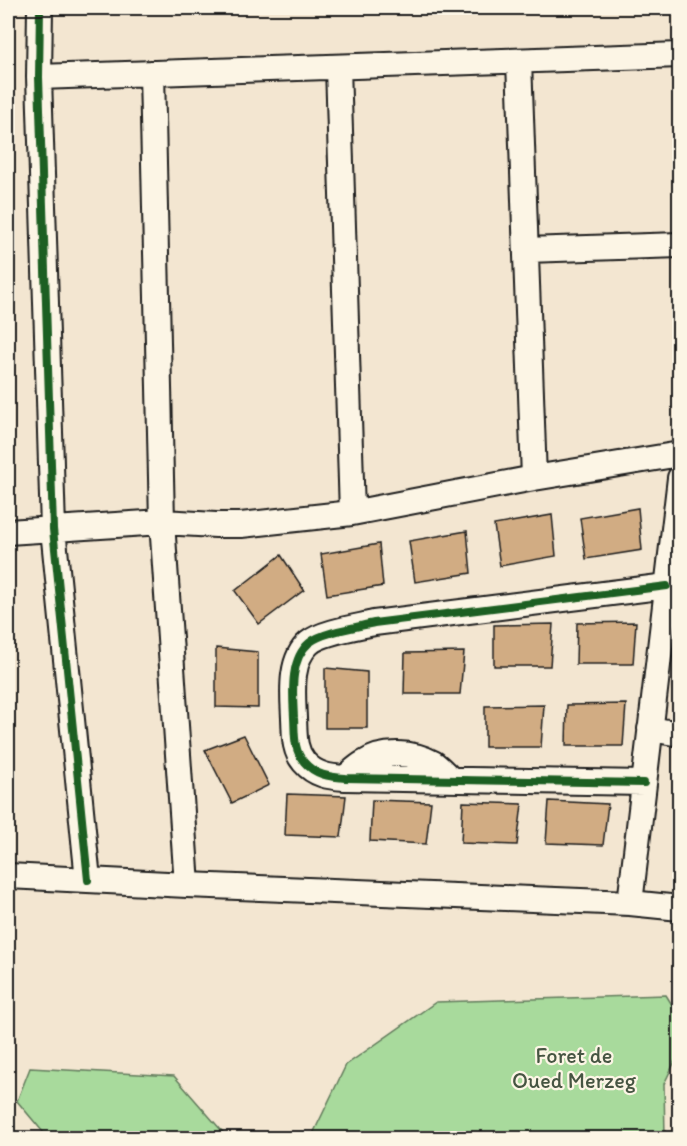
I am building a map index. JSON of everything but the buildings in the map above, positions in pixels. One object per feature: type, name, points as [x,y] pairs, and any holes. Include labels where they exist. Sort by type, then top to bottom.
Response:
[{"type":"street","points":[[40,8],[39,77],[53,529],[88,880]]},
{"type":"street","points":[[39,77],[680,56]]},
{"type":"street","points":[[519,61],[534,478]]},
{"type":"street","points":[[338,67],[352,513]]},
{"type":"street","points":[[152,73],[162,522],[187,885]]},
{"type":"street","points":[[526,250],[680,245]]},
{"type":"street","points":[[8,532],[162,522],[242,525],[352,513],[534,478],[680,454]]},
{"type":"street","points":[[630,903],[680,478]]},
{"type":"street","points":[[644,783],[345,778],[318,774],[303,761],[297,752],[293,700],[294,678],[302,651],[310,642],[331,633],[374,622],[667,586]]},
{"type":"street","points":[[650,729],[680,734]]},
{"type":"street","points":[[8,876],[630,903],[680,908]]},
{"type":"green space","name":"Foret de Oued Merzeg","points":[[666,995],[679,1016],[680,1051],[664,1084],[665,1138],[311,1138],[346,1065],[436,1002]]},
{"type":"green space","points":[[30,1068],[174,1076],[228,1138],[48,1138],[17,1101]]},
{"type":"cycle path","points":[[40,8],[39,77],[53,529],[88,880]]},
{"type":"cycle path","points":[[644,783],[345,778],[323,774],[313,770],[304,762],[296,746],[293,699],[295,668],[303,650],[309,643],[340,630],[374,623],[667,586]]}]
